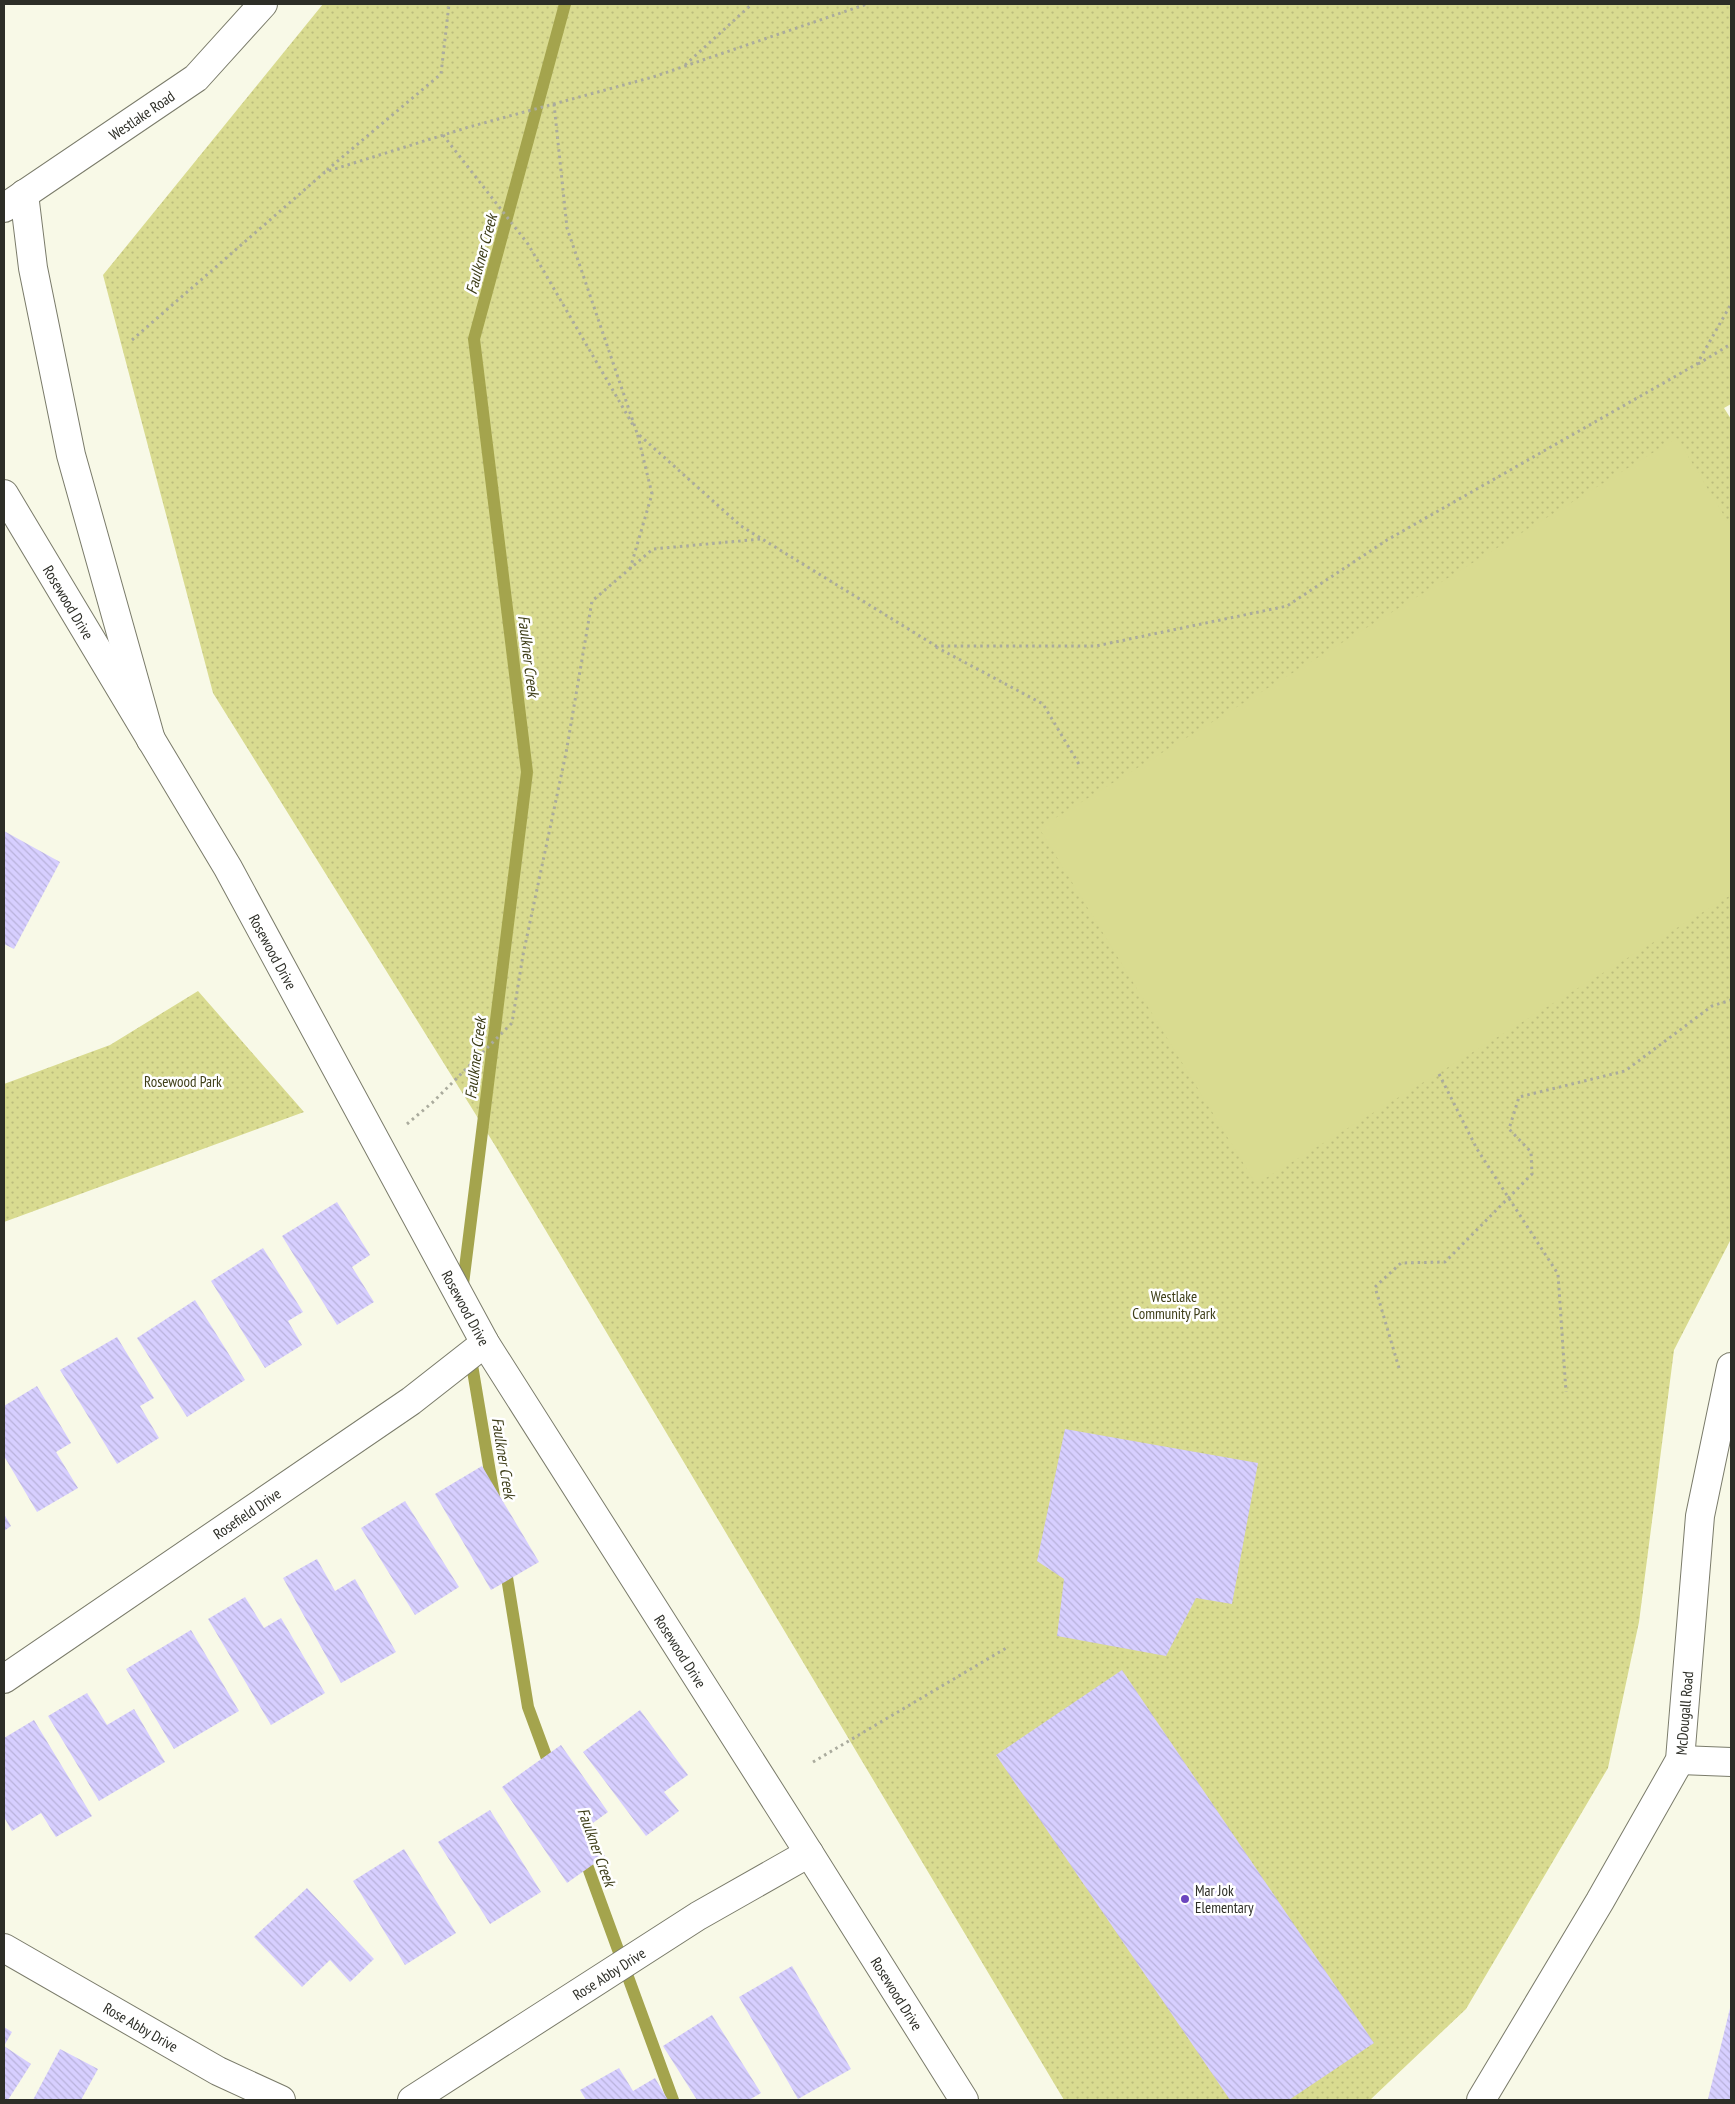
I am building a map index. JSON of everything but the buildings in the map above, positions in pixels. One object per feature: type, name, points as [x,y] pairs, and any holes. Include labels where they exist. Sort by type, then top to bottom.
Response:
[{"type":"street","name":"Westlake Road","points":[[14,201],[196,78],[263,4]]},
{"type":"street","points":[[14,201],[33,268],[70,455],[151,740]]},
{"type":"street","name":"Rosewood Drive","points":[[4,494],[228,868],[485,1343],[809,1852],[964,2100]]},
{"type":"street","name":"Rosefield Drive","points":[[4,1679],[411,1401],[485,1343]]},
{"type":"street","name":"McDougall Road","points":[[1481,2100],[1600,1902],[1680,1760],[1700,1516],[1731,1367]]},
{"type":"street","points":[[1680,1760],[1731,1762]]},
{"type":"street","name":"Rose Abby Drive","points":[[412,2100],[698,1916],[809,1852]]},
{"type":"street","name":"Rose Abby Drive","points":[[4,1948],[218,2071],[280,2100]]},
{"type":"path","points":[[132,340],[441,74],[449,4]]},
{"type":"path","points":[[682,68],[752,4]]},
{"type":"path","points":[[325,172],[443,135],[682,68],[867,4]]},
{"type":"path","points":[[554,104],[567,228],[638,433],[652,494],[629,569]]},
{"type":"path","points":[[443,135],[528,244],[638,433],[741,526],[936,646],[1043,704],[1080,766]]},
{"type":"path","points":[[1697,364],[1731,304]]},
{"type":"path","points":[[936,646],[1096,646],[1287,606],[1387,540],[1731,344]]},
{"type":"path","points":[[379,1148],[433,1102],[512,1023],[523,955],[566,753],[592,601],[653,549],[761,539]]},
{"type":"path","points":[[1400,1368],[1375,1286],[1401,1263],[1445,1262],[1532,1174],[1531,1152],[1509,1129],[1519,1097],[1625,1071],[1712,1006],[1731,1000]]},
{"type":"path","points":[[1438,1074],[1477,1149],[1558,1274],[1566,1392]]},
{"type":"path","points":[[813,1762],[1008,1647]]},
{"type":"green space","name":"Westlake Community Park","points":[[323,4],[1731,4],[1731,404],[1724,408],[1731,419],[1731,1239],[1674,1350],[1639,1622],[1608,1768],[1466,2009],[1370,2100],[1064,2100],[496,1147],[213,693],[103,275]]},
{"type":"green space","points":[[1677,438],[1731,527],[1731,895],[1256,1184],[1039,828]]},
{"type":"green space","name":"Rosewood Park","points":[[198,991],[304,1112],[4,1222],[4,1084],[110,1045]]},
{"type":"waterway","name":"Faulkner Creek","points":[[462,1292],[527,772],[474,339],[565,4]]},
{"type":"waterway","name":"Faulkner Creek","points":[[470,1353],[494,1496]]},
{"type":"waterway","name":"Faulkner Creek","points":[[505,1565],[528,1707],[552,1772]]},
{"type":"waterway","name":"Faulkner Creek","points":[[583,1854],[673,2100]]},
{"type":"place","name":"Mar Jok Elementary","points":[[1185,1899]]}]
